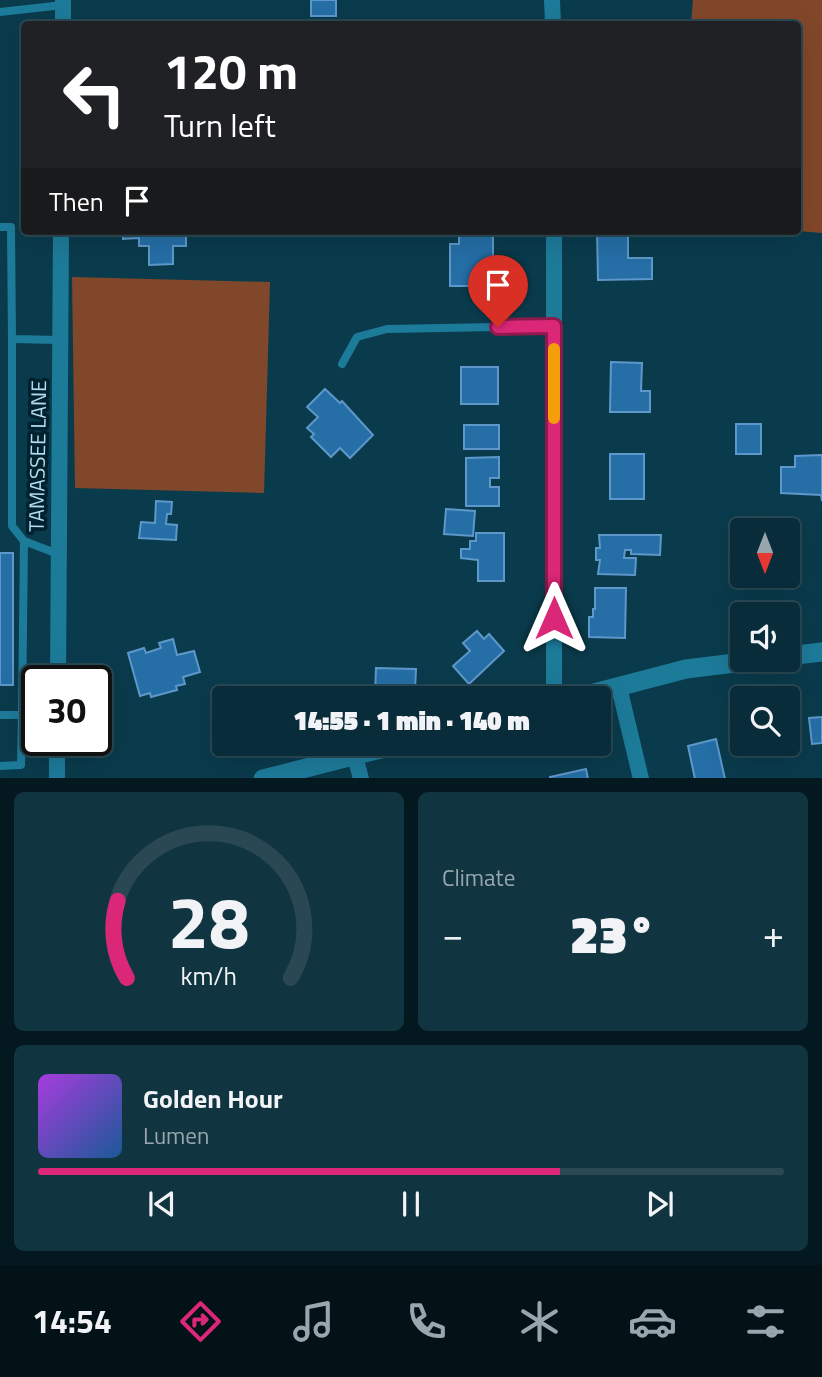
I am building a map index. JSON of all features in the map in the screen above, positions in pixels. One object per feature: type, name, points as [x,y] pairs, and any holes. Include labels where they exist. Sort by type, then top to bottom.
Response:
[{"type":"street","points":[[552,0],[553,21]]},
{"type":"street","points":[[63,3],[63,21]]},
{"type":"street","name":"TAMASSEE LANE","points":[[58,665],[61,235]]},
{"type":"street","points":[[554,235],[554,686]]},
{"type":"street","points":[[800,655],[822,652]]},
{"type":"street","points":[[611,689],[686,670],[730,664]]},
{"type":"street","points":[[620,687],[641,778]]},
{"type":"street","points":[[57,756],[57,778]]},
{"type":"street","points":[[267,778],[355,756],[361,778]]},
{"type":"lane","points":[[0,12],[63,3]]},
{"type":"lane","points":[[0,227],[11,227],[12,526],[24,541],[58,554]]},
{"type":"lane","points":[[342,364],[357,337],[387,330],[554,326]]},
{"type":"lane","points":[[12,339],[60,340]]},
{"type":"lane","points":[[23,665],[24,541]]},
{"type":"lane","points":[[0,715],[21,715]]},
{"type":"lane","points":[[0,766],[21,765],[21,756]]},
{"type":"shaded area","points":[[693,0],[822,0],[822,233],[801,231],[801,21],[691,21]]},
{"type":"shaded area","points":[[72,277],[270,282],[264,493],[75,488]]},
{"type":"building","points":[[311,0],[336,0],[336,16],[311,16]]},
{"type":"building","points":[[123,235],[186,235],[186,246],[173,246],[173,264],[149,265],[149,246],[139,246],[139,238],[123,239]]},
{"type":"building","points":[[459,235],[493,235],[493,286],[450,286],[450,244],[459,244]]},
{"type":"building","points":[[597,235],[628,235],[628,258],[652,258],[652,279],[598,280]]},
{"type":"building","points":[[611,362],[642,363],[641,391],[650,391],[650,412],[610,412]]},
{"type":"building","points":[[461,367],[498,367],[498,404],[461,404]]},
{"type":"building","points":[[325,389],[340,403],[342,401],[373,435],[350,458],[340,448],[331,457],[311,437],[314,434],[307,428],[318,417],[307,407]]},
{"type":"building","points":[[736,424],[761,424],[761,454],[736,454]]},
{"type":"building","points":[[464,425],[499,425],[499,449],[464,449]]},
{"type":"building","points":[[610,454],[644,454],[644,499],[610,499]]},
{"type":"building","points":[[822,455],[822,501],[821,495],[781,493],[781,467],[795,467],[795,456]]},
{"type":"building","points":[[499,457],[499,478],[490,478],[490,487],[499,487],[499,506],[466,506],[466,458]]},
{"type":"building","points":[[156,501],[172,502],[171,514],[167,514],[166,524],[177,525],[176,540],[139,538],[141,522],[155,523]]},
{"type":"building","points":[[446,509],[475,511],[473,536],[444,534]]},
{"type":"building","points":[[476,533],[504,533],[504,581],[478,581],[478,560],[461,558],[461,549],[470,549],[470,541],[476,541]]},
{"type":"building","points":[[599,535],[661,535],[660,555],[631,554],[631,550],[625,550],[624,558],[636,558],[635,575],[598,574],[600,560],[596,560],[596,548],[600,548]]},
{"type":"building","points":[[0,553],[13,553],[13,685],[0,685]]},
{"type":"building","points":[[595,588],[626,588],[625,638],[589,637],[589,617],[593,617],[595,609]]},
{"type":"building","points":[[477,631],[484,639],[489,634],[504,651],[469,684],[453,666],[470,651],[463,643]]},
{"type":"building","points":[[173,639],[177,655],[194,651],[200,672],[183,677],[185,684],[176,686],[177,690],[151,697],[150,693],[140,696],[128,653],[144,648],[146,653],[161,648],[159,643]]},
{"type":"building","points":[[376,668],[416,669],[415,686],[375,686]]},
{"type":"building","points":[[822,717],[822,743],[812,744],[809,718]]},
{"type":"building","points":[[716,739],[725,778],[695,778],[688,746]]},
{"type":"building","points":[[586,769],[588,778],[550,778]]},
{"type":"slow traffic","points":[[554,349],[554,418]]},
{"type":"route","points":[[498,327],[554,326],[554,618]]}]
